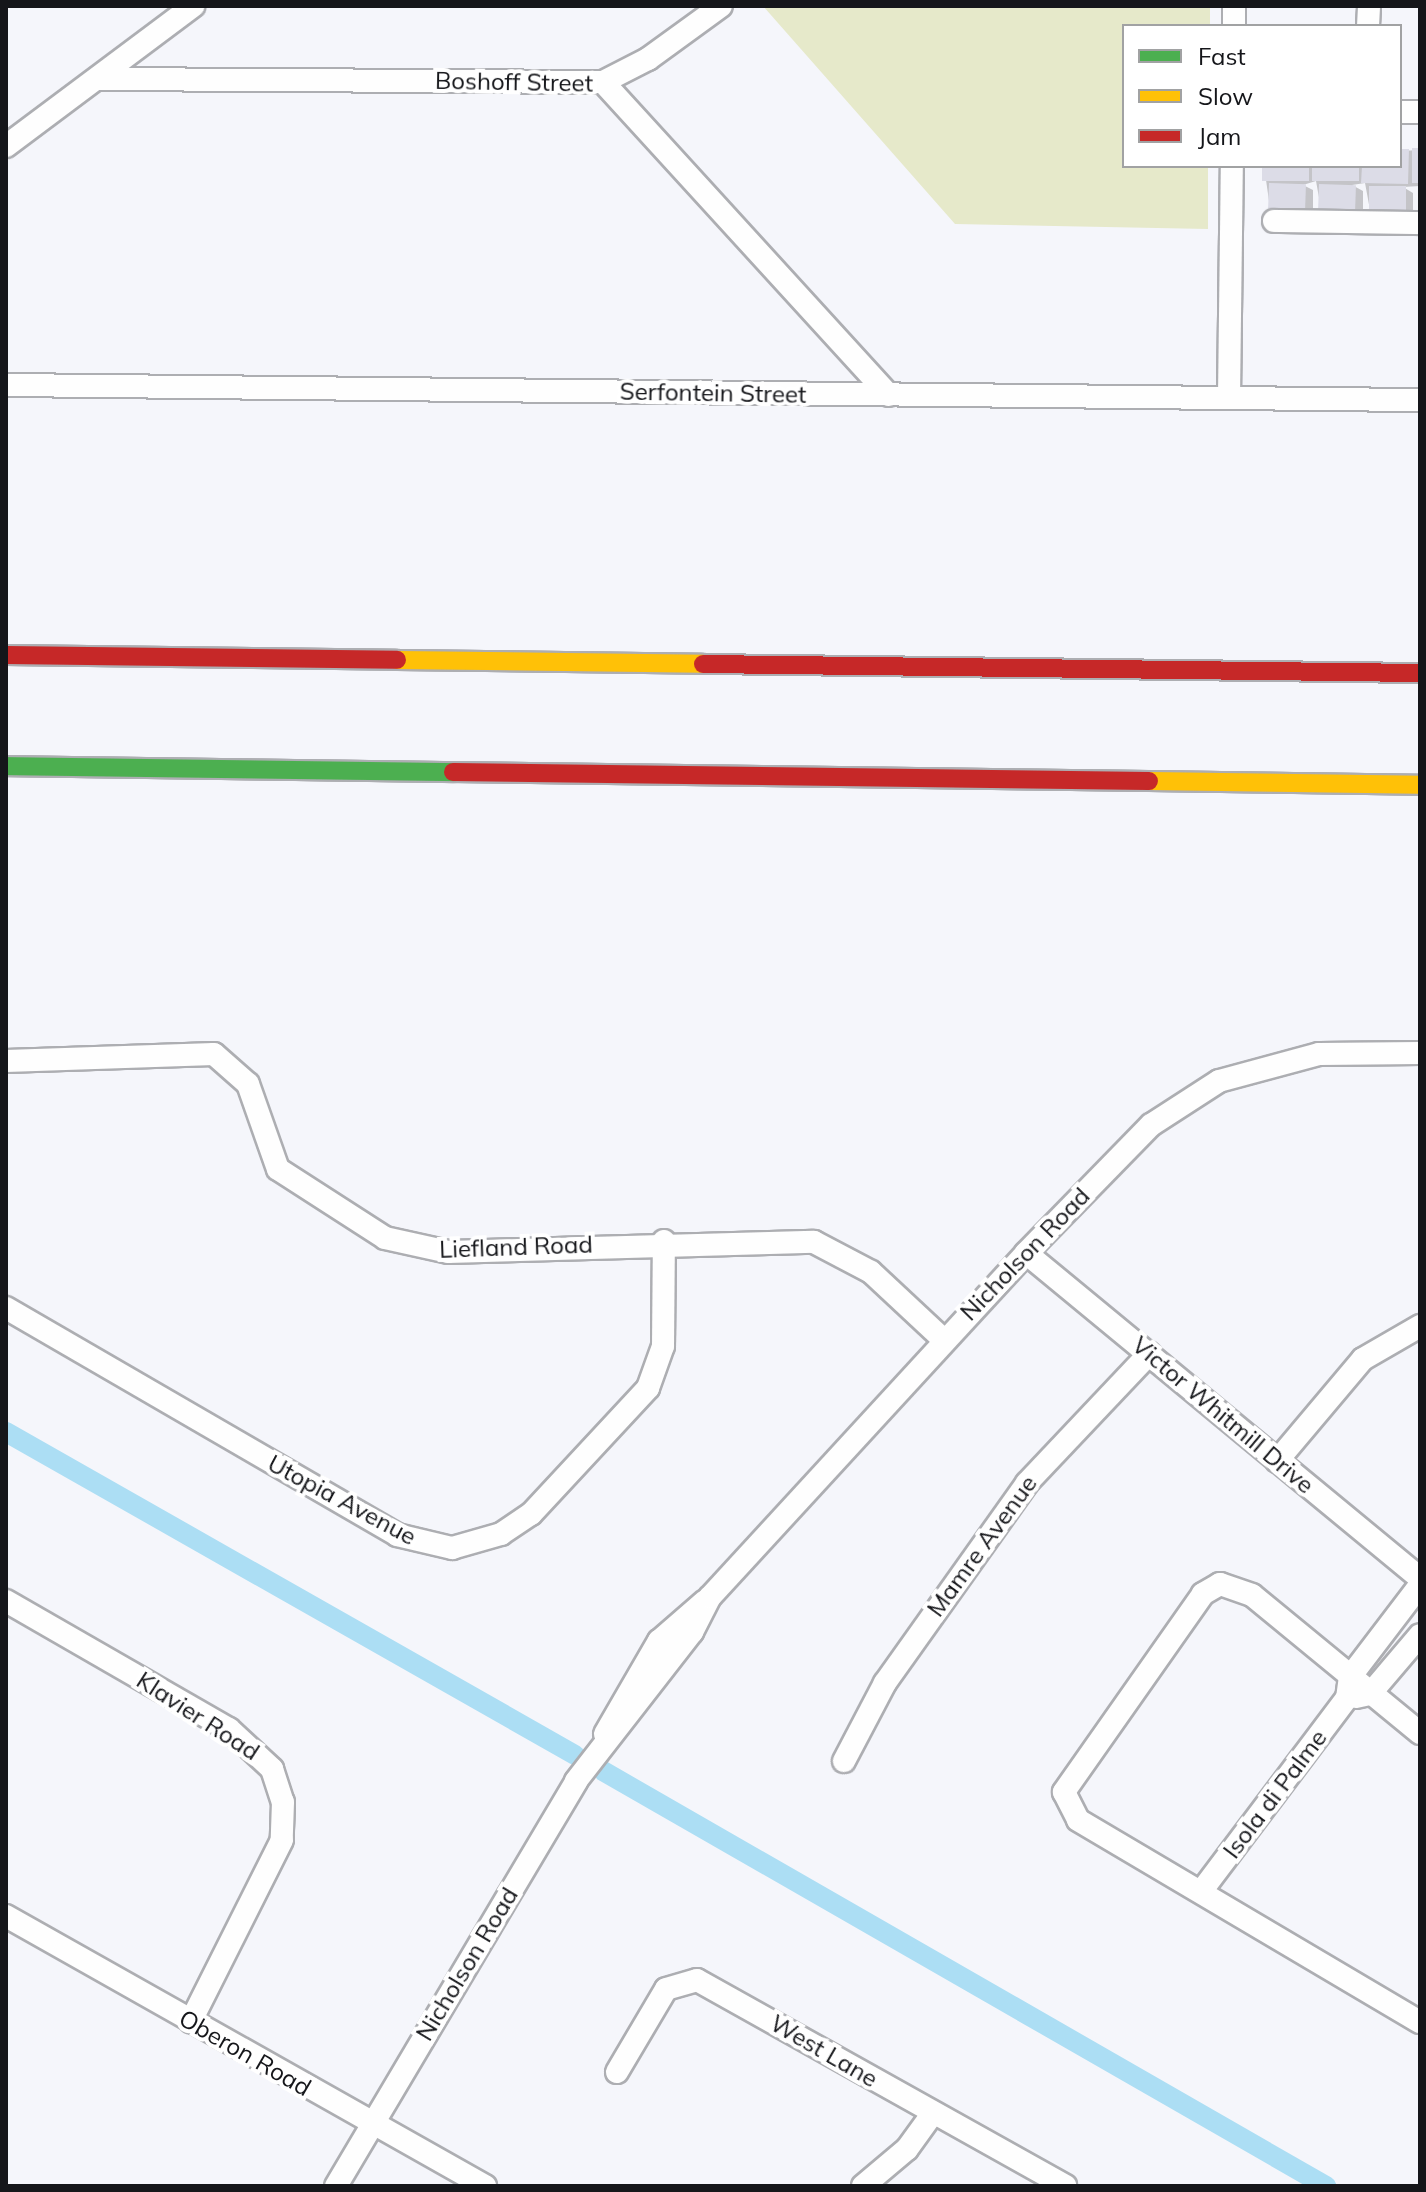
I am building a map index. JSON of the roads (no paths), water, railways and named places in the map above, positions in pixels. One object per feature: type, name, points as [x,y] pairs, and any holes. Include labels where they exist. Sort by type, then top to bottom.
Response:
[{"type":"highway","points":[[305,637],[677,650],[755,662]]},
{"type":"highway","points":[[6,655],[755,662],[1420,673]]},
{"type":"highway","points":[[6,766],[1420,785]]},
{"type":"highway","points":[[81,789],[378,771]]},
{"type":"street","points":[[6,146],[193,6]]},
{"type":"street","points":[[603,82],[648,59],[721,6]]},
{"type":"street","name":"Boshoff Street","points":[[98,79],[603,82],[889,395]]},
{"type":"street","points":[[1229,397],[1232,168]]},
{"type":"street","points":[[1274,221],[1420,223]]},
{"type":"street","name":"Serfontein Street","points":[[6,385],[1420,400]]},
{"type":"street","name":"Nicholson Road","points":[[336,2186],[601,1744],[659,1641],[710,1597],[1026,1253],[1151,1125],[1219,1081],[1319,1054],[1420,1053]]},
{"type":"street","name":"Liefland Road","points":[[6,1061],[214,1054],[248,1084],[278,1169],[385,1238],[415,1248],[664,1241],[832,1247],[871,1272],[944,1340]]},
{"type":"street","name":"Utopia Avenue","points":[[6,1308],[397,1535],[452,1548],[501,1534],[531,1514],[648,1388],[663,1346],[664,1241]]},
{"type":"street","name":"Victor Whitmill Drive","points":[[1026,1253],[1420,1578]]},
{"type":"street","points":[[1277,1461],[1363,1359],[1420,1326]]},
{"type":"street","name":"Mamre Avenue","points":[[844,1761],[885,1683],[1027,1483],[1149,1354]]},
{"type":"street","points":[[1420,1733],[1370,1694],[1349,1688],[1252,1595],[1220,1584],[1203,1594],[1064,1792],[1072,1814],[1203,1889],[1420,2022]]},
{"type":"street","name":"Isola di Palme","points":[[1203,1889],[1420,1585]]},
{"type":"street","name":"Klavier Road","points":[[6,1601],[229,1729],[272,1769],[283,1802],[282,1840],[191,2021]]},
{"type":"street","points":[[1370,1694],[1420,1635]]},
{"type":"street","name":"Oberon Road","points":[[6,1916],[371,2126],[485,2186]]},
{"type":"street","name":"West Lane","points":[[617,2072],[654,2004],[666,1989],[690,1979],[1065,2186]]},
{"type":"street","points":[[863,2186],[907,2149],[933,2113]]},
{"type":"waterway","points":[[6,1432],[575,1755]]},
{"type":"waterway","points":[[603,1771],[1326,2186]]}]
